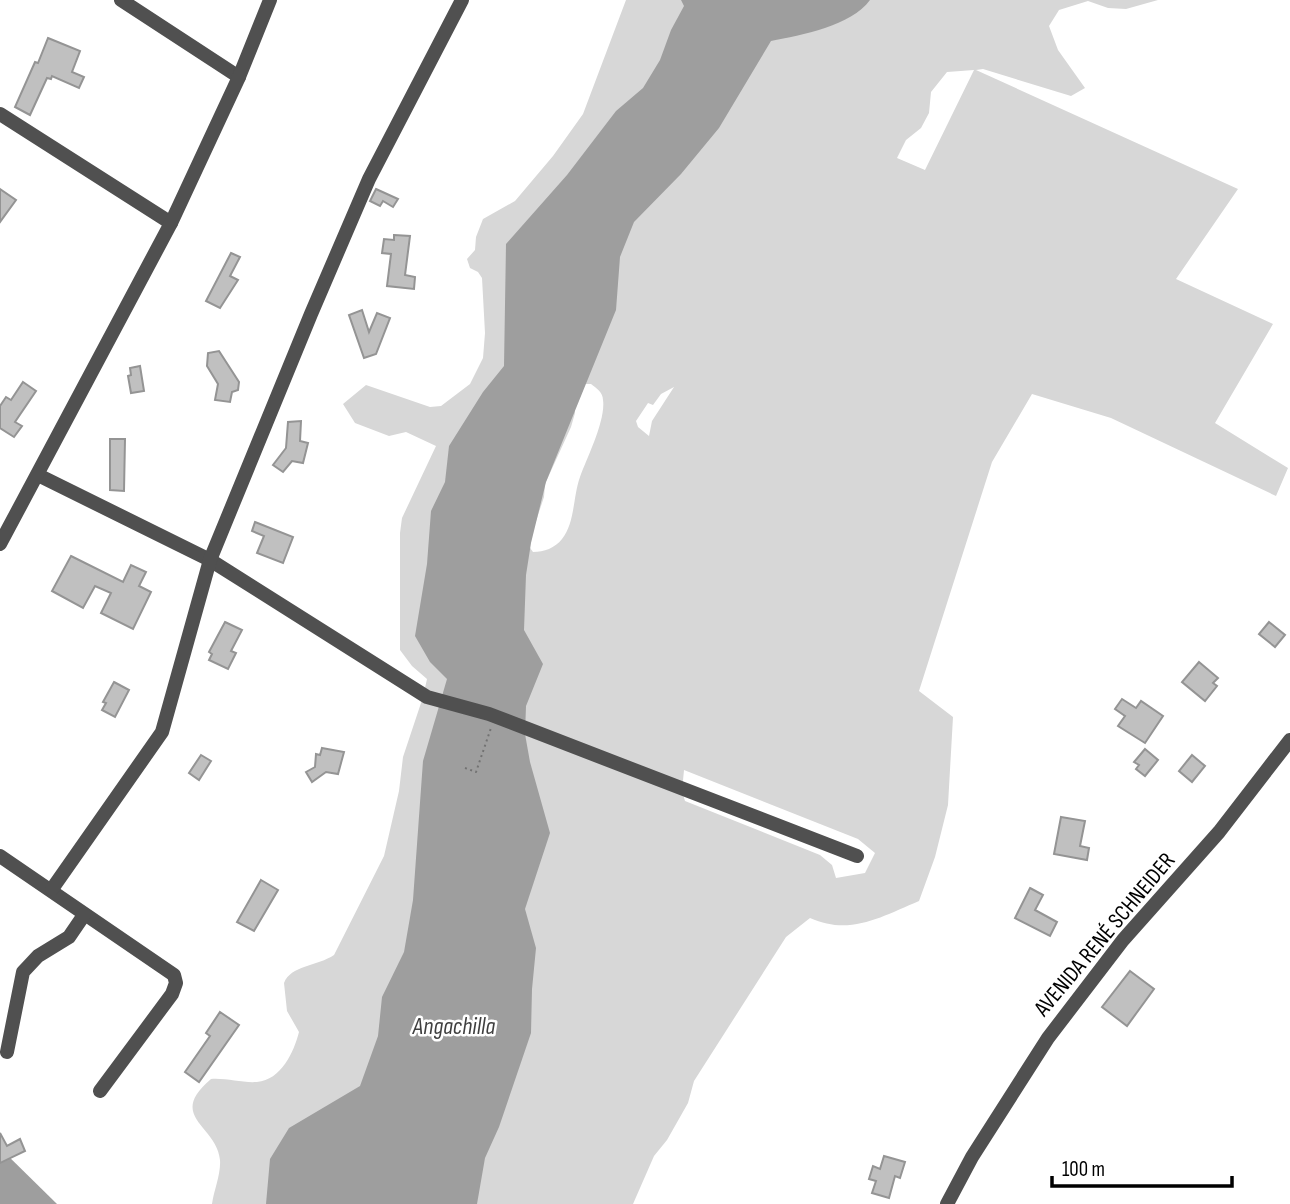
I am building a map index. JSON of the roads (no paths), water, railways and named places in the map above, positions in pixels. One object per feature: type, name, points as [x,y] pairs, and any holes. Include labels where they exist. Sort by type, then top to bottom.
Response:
[{"type":"street","points":[[121,0],[239,77]]},
{"type":"street","points":[[0,544],[172,223],[239,77],[270,0]]},
{"type":"street","points":[[52,889],[162,732],[210,560],[369,179],[462,0]]},
{"type":"street","points":[[0,114],[172,223]]},
{"type":"street","points":[[38,475],[210,560],[427,697],[495,716],[858,856]]},
{"type":"street","name":"AVENIDA RENÉ SCHNEIDER","points":[[947,1204],[972,1157],[1048,1038],[1123,940],[1219,832],[1290,740]]},
{"type":"street","points":[[0,856],[52,889],[84,915],[174,975],[176,983],[172,995],[100,1091]]},
{"type":"street","points":[[7,1052],[23,972],[38,956],[69,937],[84,915]]},
{"type":"water","name":"Angachilla","points":[[681,0],[870,0],[851,17],[838,23],[771,41],[719,128],[681,174],[634,222],[620,257],[616,310],[546,482],[526,575],[524,630],[543,664],[526,706],[525,734],[550,833],[525,909],[536,948],[531,1033],[499,1127],[485,1158],[477,1204],[266,1204],[270,1159],[289,1128],[360,1086],[378,1036],[382,997],[404,952],[413,900],[423,761],[447,679],[430,662],[415,636],[427,564],[431,511],[445,482],[449,446],[483,392],[504,366],[506,244],[567,175],[616,111],[643,88],[660,60],[671,30],[684,6]]},
{"type":"water","points":[[0,1148],[57,1204],[0,1204]]}]
